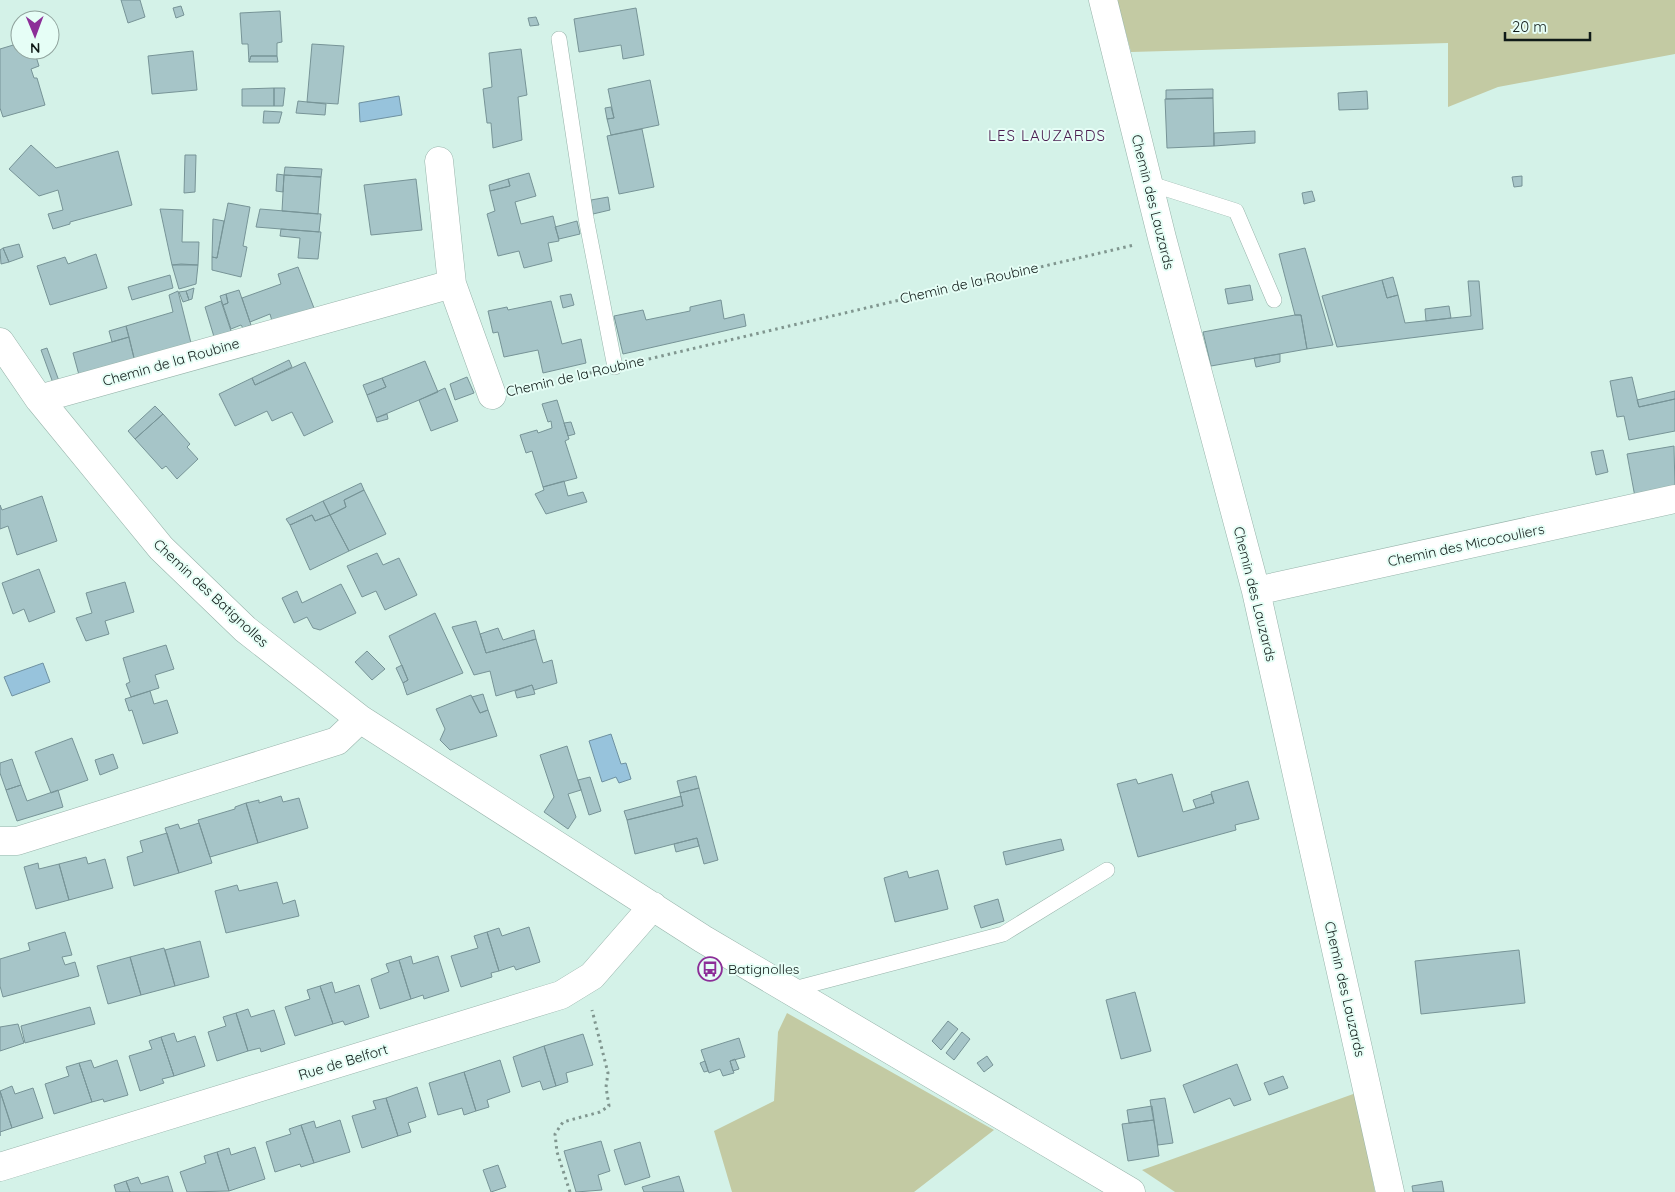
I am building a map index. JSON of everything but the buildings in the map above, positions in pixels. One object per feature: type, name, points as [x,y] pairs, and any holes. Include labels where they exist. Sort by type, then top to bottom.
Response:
[{"type":"street","name":"Chemin des Lauzards","points":[[1103,0],[1162,238],[1256,591],[1390,1192]]},
{"type":"street","points":[[440,162],[452,284]]},
{"type":"street","name":"Chemin de la Roubine","points":[[38,399],[452,284],[492,395]]},
{"type":"street","name":"Chemin des Batignolles","points":[[0,342],[38,399],[160,548],[245,629],[360,719],[703,940],[1131,1192]]},
{"type":"street","name":"Chemin des Micocouliers","points":[[1256,591],[1675,499]]},
{"type":"street","points":[[0,841],[16,841],[337,741],[360,719]]},
{"type":"street","name":"Rue de Belfort","points":[[0,1167],[561,995],[592,976],[653,906]]},
{"type":"lane","points":[[560,39],[586,218],[615,366]]},
{"type":"lane","points":[[1148,183],[1236,211],[1274,300]]},
{"type":"lane","points":[[790,990],[1003,934],[1107,870]]},
{"type":"path","name":"Chemin de la Roubine","points":[[492,395],[1162,238]]},
{"type":"path","points":[[570,1192],[557,1152],[556,1134],[563,1122],[600,1112],[609,1106],[606,1088],[608,1073],[592,1011],[592,976]]},
{"type":"green space","points":[[1117,0],[1675,0],[1675,54],[1498,87],[1448,107],[1448,43],[1131,52]]},
{"type":"green space","points":[[787,1013],[994,1130],[914,1192],[732,1192],[714,1131],[774,1101],[778,1032]]},
{"type":"green space","points":[[1356,1093],[1375,1192],[1175,1192],[1142,1170]]},
{"type":"water","points":[[399,96],[402,115],[360,122],[359,103]]},
{"type":"water","points":[[43,663],[50,682],[12,696],[4,677]]},
{"type":"water","points":[[611,734],[621,764],[626,763],[631,779],[619,783],[616,777],[602,782],[589,741]]},
{"type":"place","name":"Batignolles","points":[[710,969]]},
{"type":"district","name":"LES LAUZARDS","points":[[1047,136]]}]
